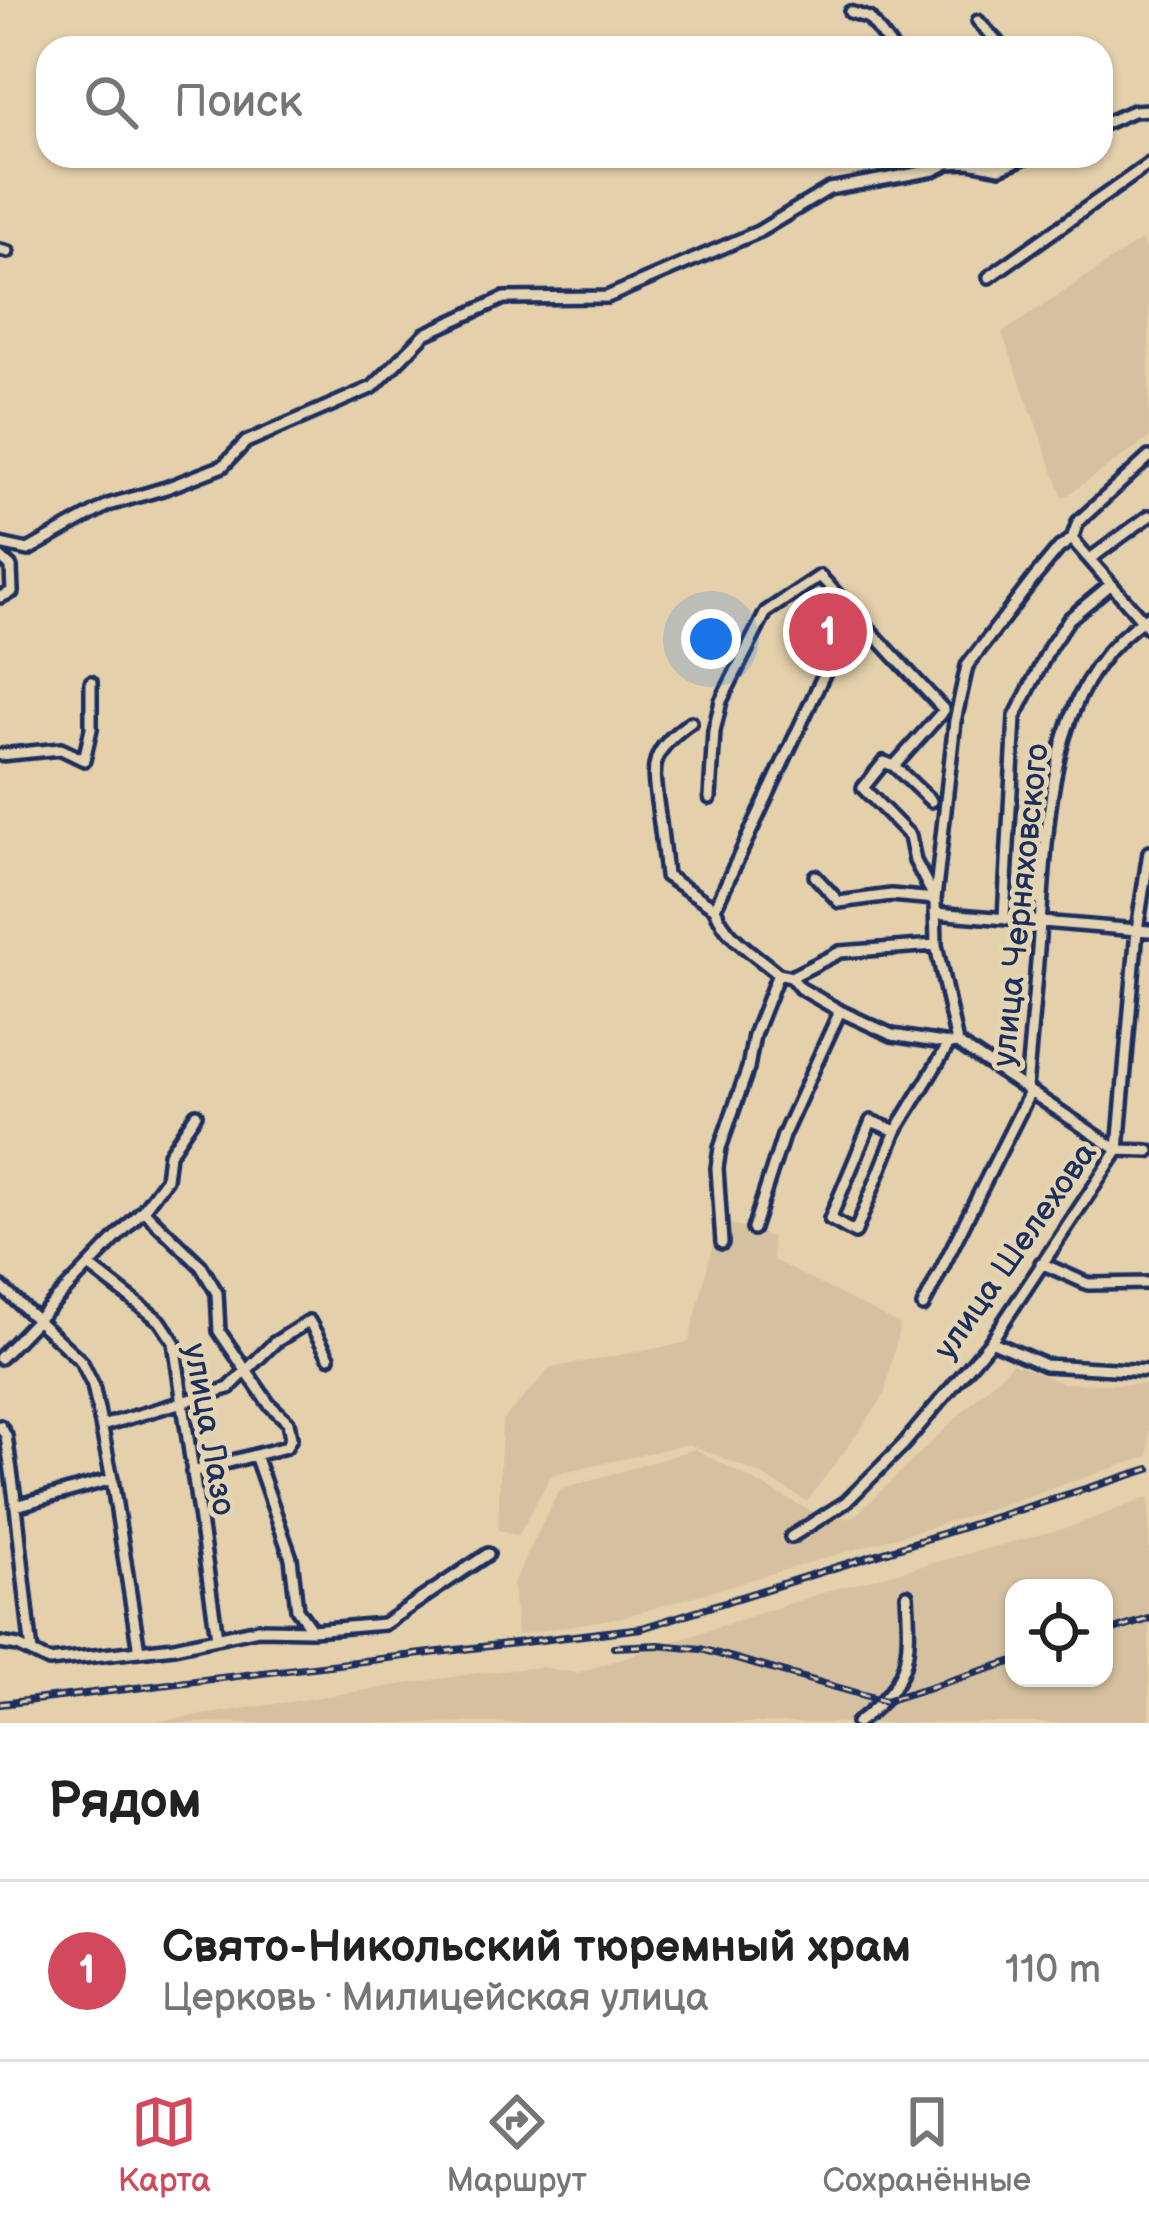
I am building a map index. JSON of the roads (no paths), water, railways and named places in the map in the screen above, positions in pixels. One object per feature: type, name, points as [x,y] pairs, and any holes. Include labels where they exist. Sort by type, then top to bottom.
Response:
[{"type":"street","points":[[850,12],[869,18],[883,36]]},
{"type":"street","points":[[978,21],[992,36]]},
{"type":"street","points":[[1113,120],[1149,110]]},
{"type":"street","points":[[989,278],[1149,164]]},
{"type":"street","points":[[0,544],[28,550],[108,505],[223,466],[246,442],[373,388],[425,334],[504,298],[608,297],[758,232],[829,189],[938,168]]},
{"type":"street","points":[[896,1131],[871,1121],[830,1219],[838,1226],[855,1233],[896,1131],[953,1044],[936,945],[935,898],[955,721],[967,666],[1035,577],[1072,539],[1078,522],[1149,457]]},
{"type":"street","points":[[1090,559],[1149,516]]},
{"type":"street","points":[[1072,539],[1147,621]]},
{"type":"street","points":[[0,556],[11,567],[12,592],[0,597]]},
{"type":"street","points":[[710,798],[721,701],[766,612],[820,576],[944,710],[894,766]]},
{"type":"street","points":[[1004,918],[1015,717],[1069,619],[1110,585]]},
{"type":"street","points":[[853,612],[716,908],[720,922],[778,974],[790,977],[840,1012],[892,1036],[953,1044],[1118,1150],[1149,1151]]},
{"type":"street","name":"улица Черняховского","points":[[923,1306],[1027,1091],[1053,782],[1065,731],[1104,653],[1147,621]]},
{"type":"street","points":[[0,755],[62,749],[84,760],[92,728],[91,682]]},
{"type":"street","points":[[691,722],[669,739],[655,761],[652,786],[665,876],[716,908]]},
{"type":"street","points":[[931,801],[884,762],[862,788],[910,836],[915,861],[935,898]]},
{"type":"street","name":"улица Шелехова","points":[[791,1537],[846,1502],[991,1341],[1118,1150],[1149,852]]},
{"type":"street","points":[[815,876],[839,902],[890,895],[935,898]]},
{"type":"street","points":[[935,913],[1143,930]]},
{"type":"street","points":[[790,977],[840,952],[936,945]]},
{"type":"street","points":[[722,1243],[720,1148],[778,974]]},
{"type":"street","points":[[753,1229],[783,1136],[840,1012]]},
{"type":"street","points":[[0,1358],[143,1210],[166,1180],[169,1154],[196,1114]]},
{"type":"street","points":[[143,1210],[201,1266],[217,1293],[220,1331],[268,1405],[288,1422],[291,1438],[286,1448],[192,1472]]},
{"type":"street","points":[[1041,1263],[1088,1283],[1149,1283]]},
{"type":"street","name":"улица Лазо","points":[[89,1266],[160,1322],[174,1342],[217,1637]]},
{"type":"street","points":[[0,1286],[81,1361],[93,1385],[139,1651]]},
{"type":"street","points":[[102,1426],[229,1388],[274,1343],[309,1321],[329,1357]]},
{"type":"street","points":[[991,1341],[1046,1365],[1149,1372]]},
{"type":"street","points":[[0,1426],[6,1436],[16,1506],[32,1653]]},
{"type":"street","points":[[254,1455],[291,1558],[297,1609],[312,1630]]},
{"type":"street","points":[[16,1506],[112,1479]]},
{"type":"street","points":[[0,1643],[49,1660],[139,1651],[258,1628],[312,1630],[384,1624],[488,1554]]},
{"type":"street","points":[[856,1723],[885,1701],[910,1651],[907,1595]]},
{"type":"railway","points":[[0,1704],[642,1628],[1149,1469]]},
{"type":"railway","points":[[1113,1630],[1149,1619]]},
{"type":"railway","points":[[614,1647],[701,1649],[885,1701],[1005,1664]]},
{"type":"place","name":"Свято-Никольский тюремный храм","points":[[828,632]]}]
